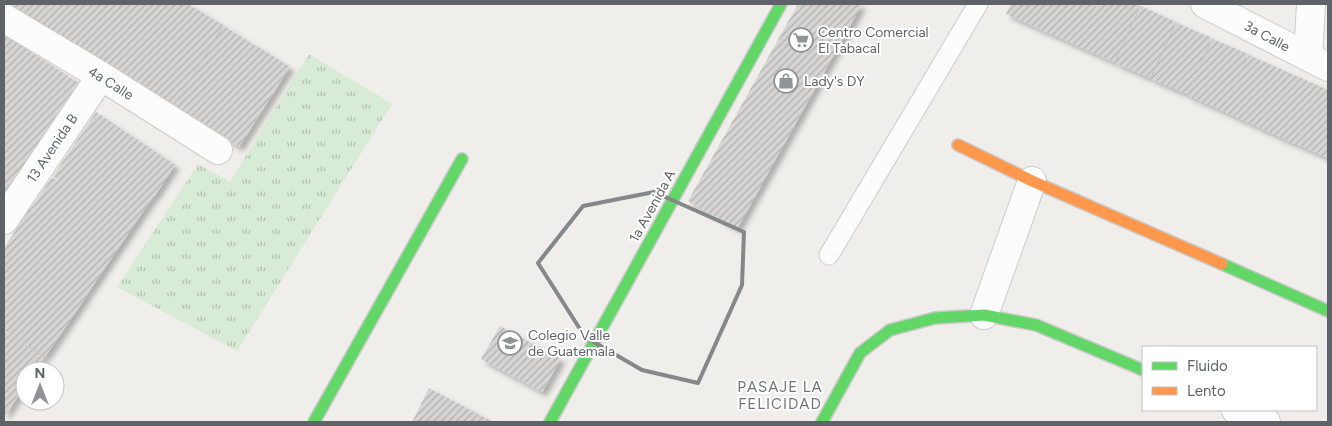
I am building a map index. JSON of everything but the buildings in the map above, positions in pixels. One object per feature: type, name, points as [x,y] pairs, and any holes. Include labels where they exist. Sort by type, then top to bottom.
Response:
[{"type":"street","name":"1a Avenida A","points":[[550,422],[781,4]]},
{"type":"street","name":"3a Calle","points":[[1205,4],[1318,62]]},
{"type":"street","points":[[1311,4],[1318,62]]},
{"type":"street","name":"4a Calle","points":[[4,18],[101,76],[218,150]]},
{"type":"street","name":"13 Avenida B","points":[[4,220],[101,76]]},
{"type":"street","points":[[958,145],[1032,181],[1328,311]]},
{"type":"street","points":[[314,422],[462,159]]},
{"type":"street","points":[[984,315],[1032,181]]},
{"type":"street","points":[[822,422],[860,352],[890,330],[935,318],[984,315],[1036,325],[1142,370]]},
{"type":"street","points":[[1238,411],[1266,422]]},
{"type":"lane","points":[[829,255],[978,4]]},
{"type":"highlighted area","points":[[654,192],[744,232],[742,285],[698,383],[642,370],[585,337],[538,263],[583,206]]},
{"type":"green space","points":[[309,54],[392,104],[237,351],[117,287],[198,164],[230,182]]},
{"type":"traffic: fast","points":[[550,422],[781,4]]},
{"type":"traffic: fast","points":[[314,422],[462,159]]},
{"type":"traffic: fast","points":[[1222,264],[1328,311]]},
{"type":"traffic: fast","points":[[822,422],[860,353],[890,330],[935,318],[984,315],[1036,325],[1142,370]]},
{"type":"traffic: slow","points":[[958,145],[1032,181],[1222,264]]},
{"type":"place","name":"Centro Comercial El Tabacal","points":[[801,40]]},
{"type":"place","name":"Lady's DY","points":[[786,81]]},
{"type":"place","name":"Colegio Valle de Guatemala","points":[[510,343]]},
{"type":"district","name":"PASAJE LA FELICIDAD","points":[[780,396]]}]
